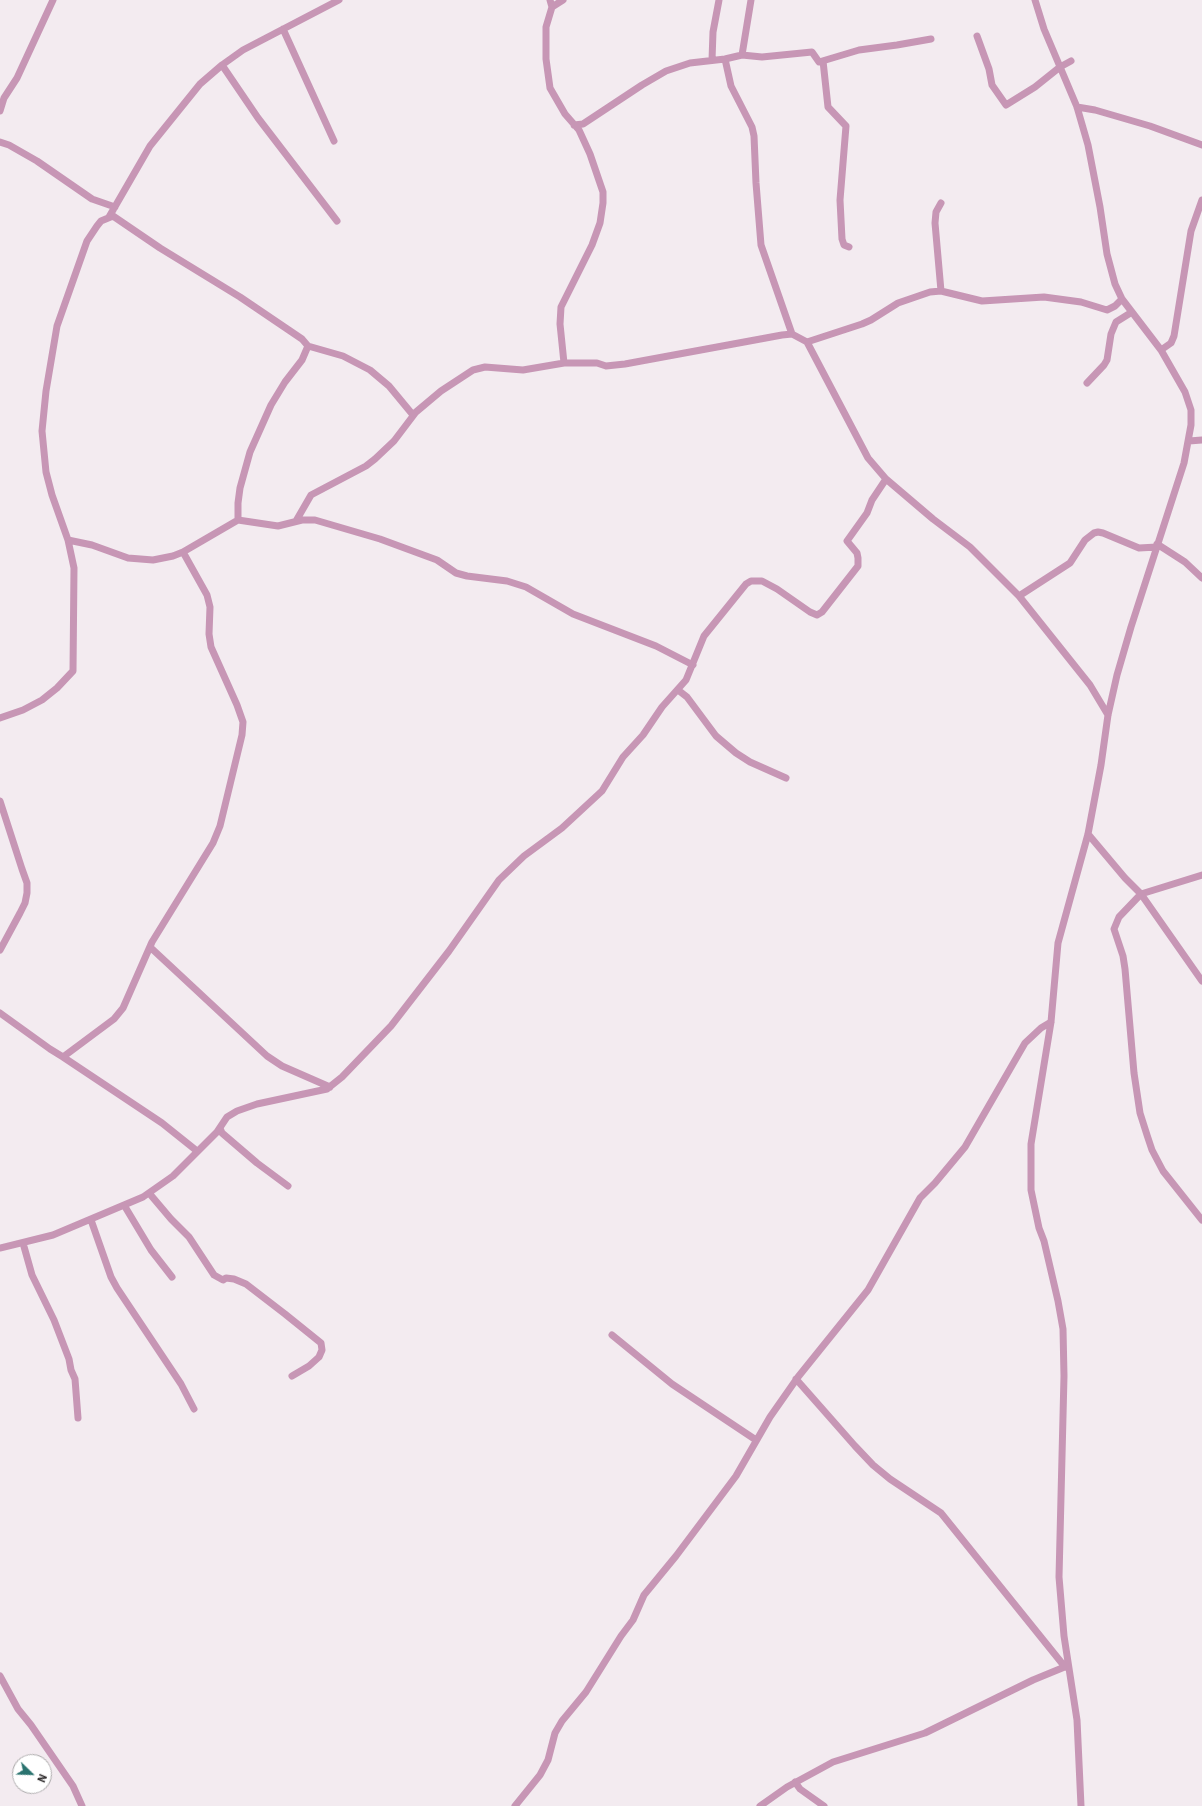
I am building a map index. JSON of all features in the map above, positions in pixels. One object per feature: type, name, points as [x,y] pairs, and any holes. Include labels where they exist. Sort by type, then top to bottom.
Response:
[{"type":"street","points":[[0,111],[2,96],[17,78],[54,0]]},
{"type":"street","points":[[109,217],[150,146],[200,84],[222,65],[253,45],[339,0]]},
{"type":"street","points":[[563,0],[551,3],[546,27],[546,59],[550,88],[565,114],[579,130],[594,161],[602,192],[603,203],[600,223],[592,245],[561,307],[560,319],[564,363]]},
{"type":"street","points":[[712,60],[713,32],[719,0]]},
{"type":"street","points":[[742,55],[751,0]]},
{"type":"street","points":[[1035,0],[1044,29],[1077,107],[1092,162],[1111,272],[1122,299],[1161,350],[1185,392],[1191,410],[1189,441],[1184,463],[1119,668],[1108,715],[1101,765],[1088,834],[1073,881],[1058,943],[1051,1022],[1031,1144],[1030,1171],[1035,1211],[1058,1301],[1062,1329],[1064,1376],[1059,1577],[1067,1666],[1077,1720],[1081,1806]]},
{"type":"street","points":[[283,29],[334,141]]},
{"type":"street","points":[[977,36],[989,69],[992,85],[1006,105],[1035,87],[1071,60]]},
{"type":"street","points":[[574,125],[583,124],[642,85],[680,66],[742,55],[754,57],[812,52],[819,62],[859,50],[931,39]]},
{"type":"street","points":[[725,59],[731,86],[752,126],[754,136],[761,245],[792,334]]},
{"type":"street","points":[[823,61],[828,107],[846,126],[840,200],[842,239],[844,245],[849,247]]},
{"type":"street","points":[[222,65],[258,118],[337,221]]},
{"type":"street","points":[[1077,107],[1095,110],[1150,126],[1202,145]]},
{"type":"street","points":[[0,142],[9,145],[37,161],[92,199],[115,207]]},
{"type":"street","points":[[1161,350],[1171,342],[1174,336],[1191,231],[1202,200]]},
{"type":"street","points":[[941,204],[936,212],[935,223],[941,291]]},
{"type":"street","points":[[0,718],[23,710],[42,700],[70,676],[73,671],[74,568],[68,540],[52,495],[46,472],[42,431],[43,409],[53,344],[68,293],[90,234],[101,221],[115,216],[160,248],[240,297],[302,339],[308,346],[343,356],[370,370],[389,386],[413,415]]},
{"type":"street","points":[[807,342],[871,320],[904,300],[941,291],[982,301],[1044,297],[1081,302],[1106,310],[1115,306],[1122,299]]},
{"type":"street","points":[[1086,383],[1107,360],[1111,334],[1116,322],[1132,312]]},
{"type":"street","points":[[296,521],[311,495],[361,469],[375,459],[394,441],[413,415],[442,391],[473,370],[493,368],[523,370],[564,363],[597,363],[606,366],[625,364],[741,341],[792,334],[807,342],[868,458],[886,480],[970,547],[1019,596],[1090,685],[1108,715]]},
{"type":"street","points":[[238,520],[240,488],[250,452],[271,405],[302,360],[308,346]]},
{"type":"street","points":[[1189,441],[1202,440]]},
{"type":"street","points":[[0,1248],[53,1235],[91,1220],[149,1192],[173,1176],[220,1128],[227,1117],[242,1108],[307,1094],[330,1087],[366,1053],[398,1018],[449,951],[499,880],[524,856],[562,828],[598,795],[624,757],[643,735],[662,707],[686,680],[693,665],[701,640],[746,584],[751,581],[762,581],[769,584],[810,612],[817,615],[822,612],[858,566],[857,553],[847,541],[867,513],[872,500],[886,480]]},
{"type":"street","points":[[68,540],[92,545],[136,560],[161,559],[183,552],[238,520],[278,526],[296,521],[315,520],[334,524],[438,560],[456,573],[467,576],[507,581],[520,585],[543,595],[573,614],[656,646],[693,665]]},
{"type":"street","points":[[1019,596],[1070,563],[1085,540],[1094,533],[1098,532],[1104,533],[1139,548],[1157,546],[1185,562],[1202,578]]},
{"type":"street","points":[[63,1057],[118,1015],[126,1003],[150,947],[213,843],[224,815],[244,727],[241,712],[211,647],[208,634],[210,607],[208,595],[183,552]]},
{"type":"street","points":[[678,690],[687,697],[716,736],[736,753],[750,762],[786,778]]},
{"type":"street","points":[[0,801],[27,883],[27,893],[25,903],[0,950]]},
{"type":"street","points":[[1088,834],[1125,878],[1141,894],[1202,981]]},
{"type":"street","points":[[1202,875],[1141,894],[1119,917],[1114,929],[1123,956],[1126,975],[1137,1096],[1152,1150],[1162,1171],[1202,1220]]},
{"type":"street","points":[[150,947],[267,1056],[282,1066],[330,1087]]},
{"type":"street","points":[[0,1013],[50,1049],[162,1123],[197,1151]]},
{"type":"street","points":[[515,1806],[537,1779],[548,1760],[555,1733],[562,1721],[586,1692],[621,1636],[633,1620],[644,1596],[736,1476],[756,1440],[796,1379],[876,1278],[902,1227],[920,1198],[935,1183],[965,1147],[1025,1043],[1041,1028],[1051,1022]]},
{"type":"street","points":[[220,1128],[222,1133],[257,1163],[288,1186]]},
{"type":"street","points":[[149,1192],[171,1219],[189,1237],[214,1275],[223,1280],[226,1278],[234,1279],[246,1284],[321,1343],[322,1350],[319,1357],[309,1366],[292,1376]]},
{"type":"street","points":[[124,1205],[151,1250],[172,1277]]},
{"type":"street","points":[[91,1220],[111,1277],[181,1384],[194,1409]]},
{"type":"street","points":[[23,1243],[32,1275],[54,1320],[69,1359],[71,1370],[75,1379],[78,1418]]},
{"type":"street","points":[[612,1335],[672,1384],[756,1440]]},
{"type":"street","points":[[796,1379],[855,1446],[878,1469],[890,1479],[941,1512],[1067,1666]]},
{"type":"street","points":[[760,1806],[795,1782],[833,1762],[920,1735],[1033,1680],[1067,1666]]},
{"type":"street","points":[[0,1676],[18,1709],[31,1725],[73,1786],[82,1806]]},
{"type":"street","points":[[795,1782],[800,1789],[824,1806]]}]
